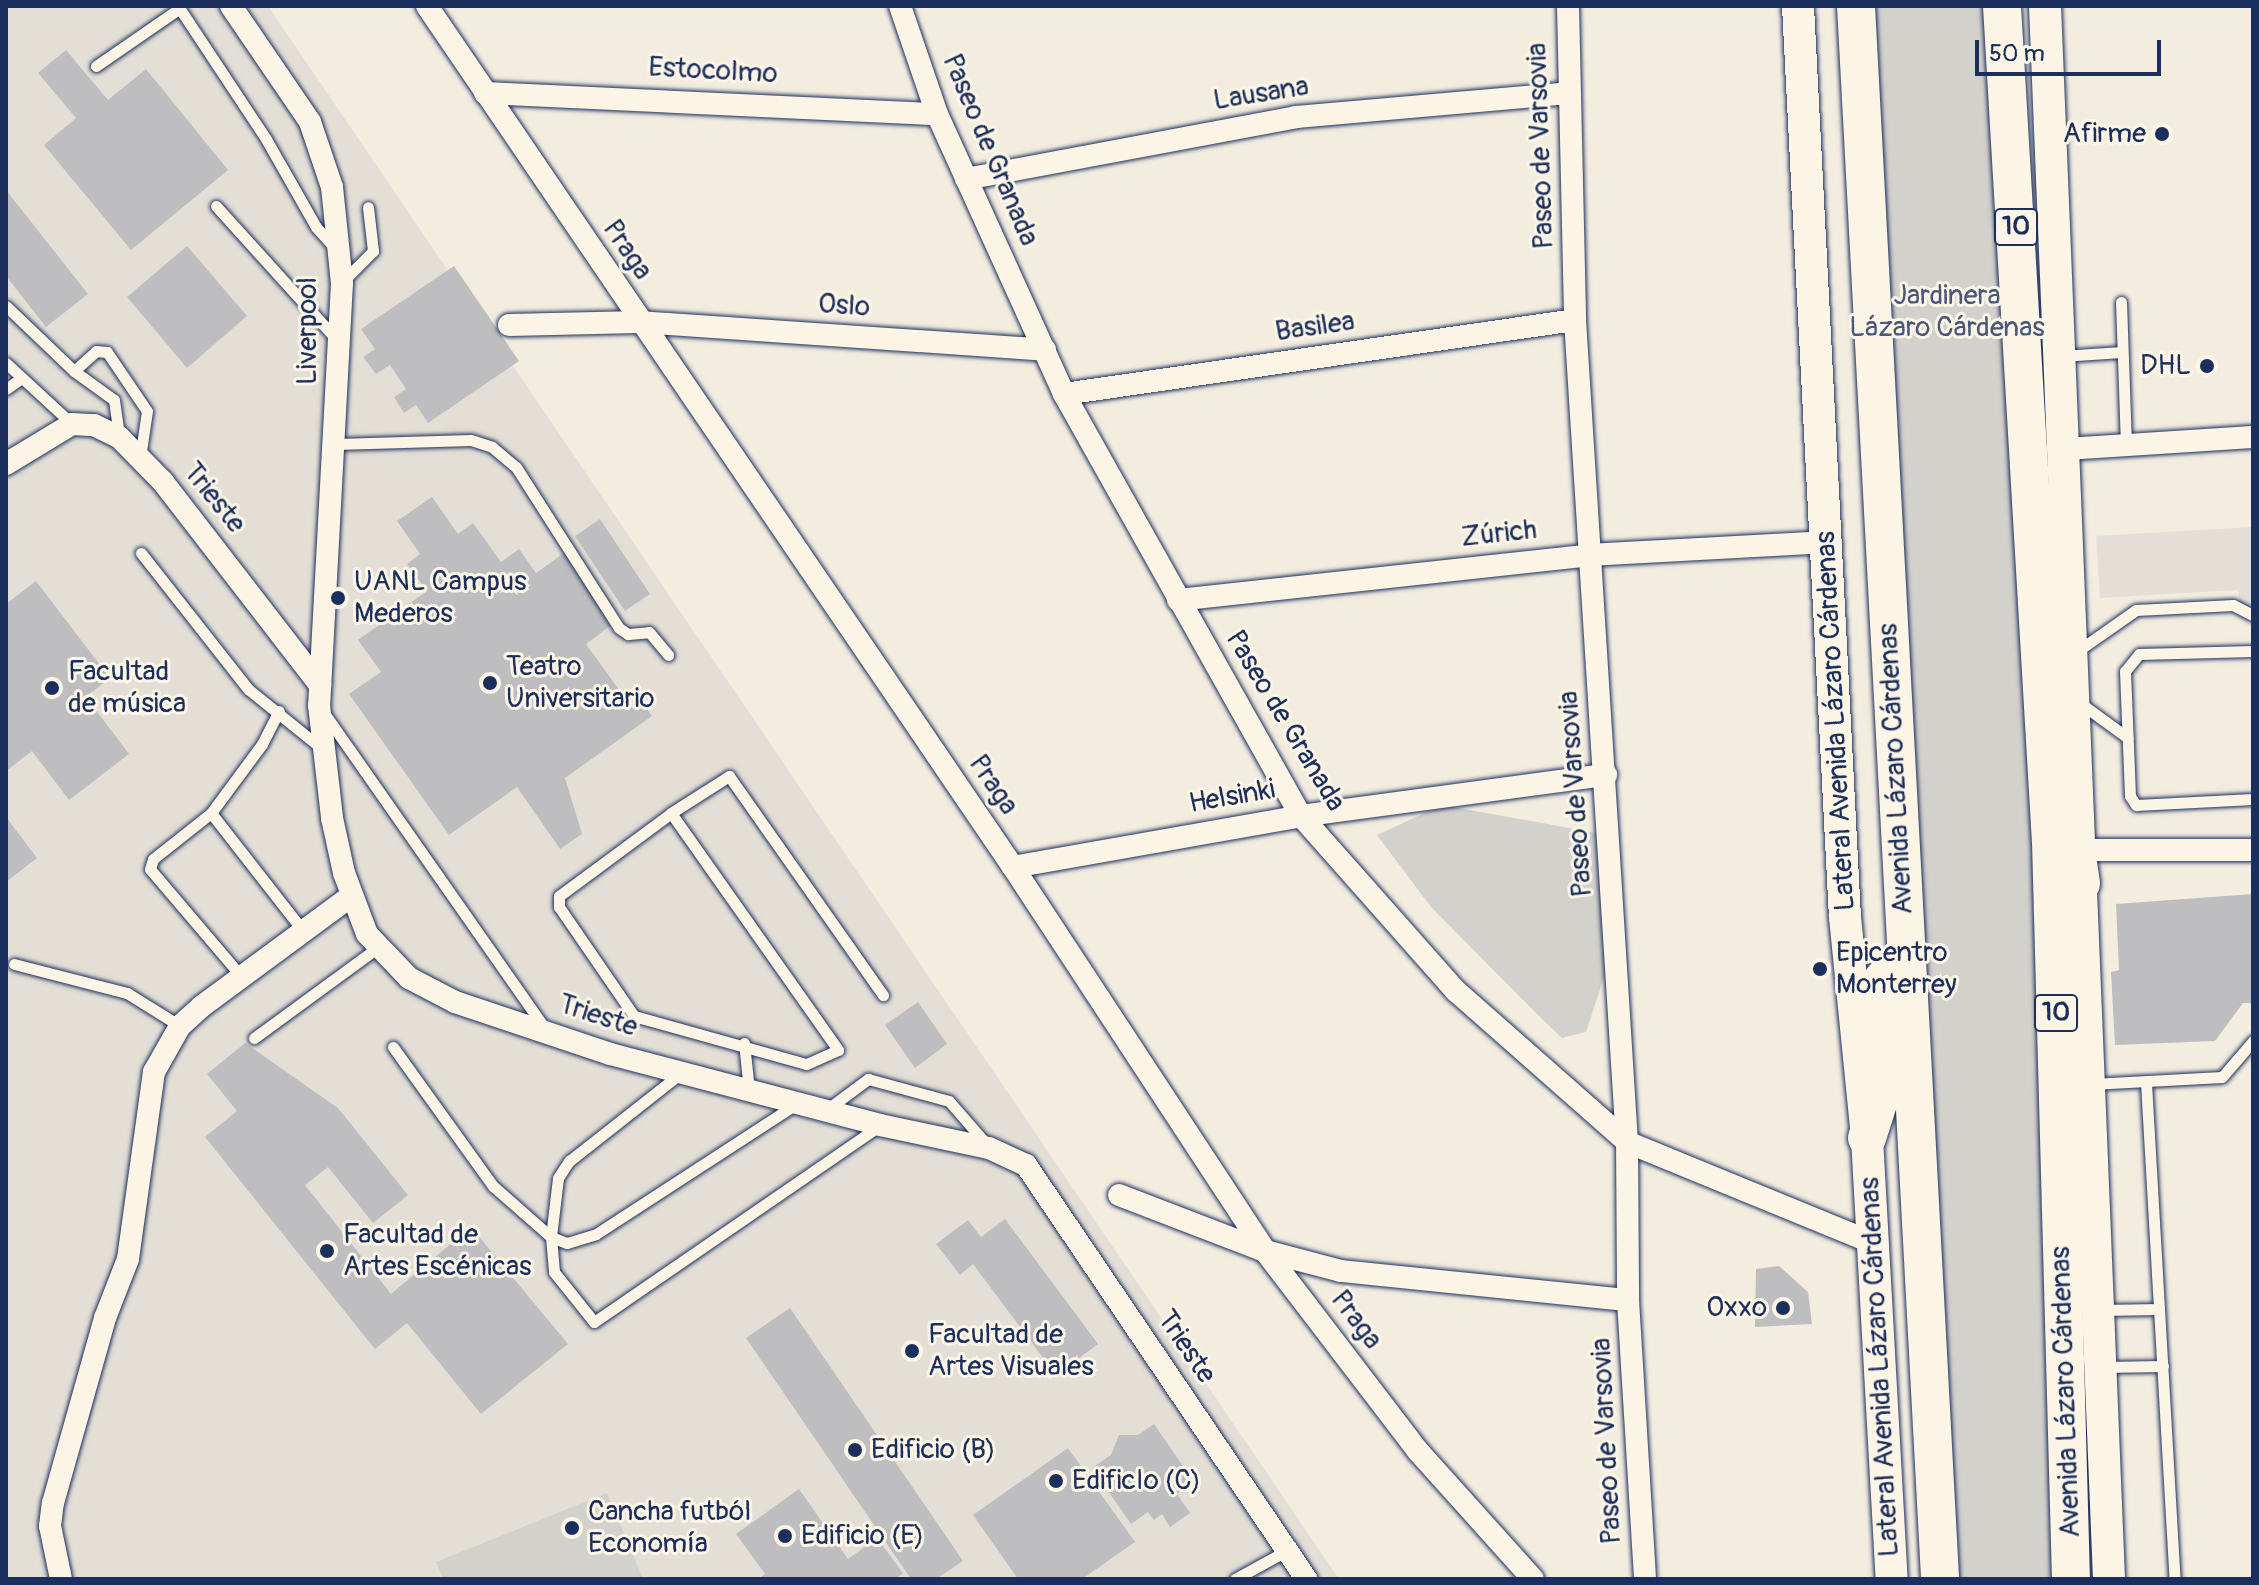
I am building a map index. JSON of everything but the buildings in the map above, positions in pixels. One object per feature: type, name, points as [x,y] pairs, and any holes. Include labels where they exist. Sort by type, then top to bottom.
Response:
[{"type":"highway","name":"Avenida Lázaro Cárdenas","points":[[1856,6],[1940,1579]]},
{"type":"highway","name":"Avenida Lázaro Cárdenas","points":[[2002,6],[2051,842],[2071,1579]]},
{"type":"highway","points":[[2031,524],[2055,580],[2070,805],[2080,867]]},
{"type":"highway","points":[[1867,1138],[1881,1094],[1885,968],[1904,943]]},
{"type":"main road","name":"Lateral Avenida Lázaro Cárdenas","points":[[1798,6],[1845,917],[1867,1138],[1892,1579]]},
{"type":"main road","points":[[2045,6],[2088,1085],[2101,1310],[2109,1579]]},
{"type":"street","name":"Liverpool","points":[[231,6],[287,83],[323,152],[342,283],[336,444],[320,695]]},
{"type":"street","name":"Praga","points":[[427,6],[639,322],[1013,867],[1265,1251],[1418,1451],[1533,1579]]},
{"type":"street","name":"Paseo de Granada","points":[[900,6],[937,114],[1064,394],[1301,816],[1456,991],[1627,1142],[1871,1242]]},
{"type":"street","name":"Paseo de Varsovia","points":[[1568,6],[1575,320],[1627,1142],[1628,1300],[1645,1579]]},
{"type":"street","name":"Estocolmo","points":[[485,93],[663,97],[937,114]]},
{"type":"street","name":"Lausana","points":[[966,179],[1296,117],[1569,93]]},
{"type":"street","name":"Basilea","points":[[1064,394],[1575,320]]},
{"type":"street","name":"Oslo","points":[[509,325],[639,322],[1045,350]]},
{"type":"street","points":[[6,464],[72,424]]},
{"type":"street","name":"Trieste","points":[[72,424],[94,425],[119,437],[140,458],[320,695],[322,749],[351,896],[377,948],[431,991],[546,1031],[796,1105],[989,1148],[1026,1165],[1306,1579]]},
{"type":"street","points":[[2065,449],[2253,437]]},
{"type":"street","name":"Zúrich","points":[[1178,600],[1590,555],[1827,542]]},
{"type":"street","name":"Helsinki","points":[[1013,867],[1301,816],[1606,775]]},
{"type":"street","points":[[2080,867],[2253,850]]},
{"type":"street","points":[[61,1579],[52,1540],[53,1503],[105,1318],[128,1259],[154,1072],[180,1026],[241,976],[351,896]]},
{"type":"street","points":[[1119,1195],[1265,1251],[1341,1271],[1628,1300]]},
{"type":"lane","points":[[96,66],[179,7],[266,139],[316,227],[336,249]]},
{"type":"lane","points":[[216,206],[340,343]]},
{"type":"lane","points":[[342,283],[373,251],[368,207]]},
{"type":"lane","points":[[2121,302],[2126,445]]},
{"type":"lane","points":[[6,306],[74,371],[114,400],[119,437]]},
{"type":"lane","points":[[74,371],[96,351],[107,352],[147,411],[140,458]]},
{"type":"lane","points":[[2061,356],[2122,352]]},
{"type":"lane","points":[[6,363],[72,424]]},
{"type":"lane","points":[[6,389],[22,378]]},
{"type":"lane","points":[[336,444],[471,440],[492,447],[516,467],[619,628],[628,634],[649,632],[668,655]]},
{"type":"lane","points":[[141,553],[248,689],[279,711],[322,749]]},
{"type":"lane","points":[[2073,654],[2136,610],[2233,605],[2253,615]]},
{"type":"lane","points":[[2253,651],[2132,658],[2125,671],[2130,796],[2136,805],[2253,799]]},
{"type":"lane","points":[[320,695],[546,1031]]},
{"type":"lane","points":[[2075,699],[2128,738]]},
{"type":"lane","points":[[241,976],[150,869],[153,859],[211,813],[262,744],[279,711]]},
{"type":"lane","points":[[671,813],[838,1050],[806,1064],[744,1043],[634,1016],[559,907],[563,892],[671,813],[724,777],[733,778],[883,995]]},
{"type":"lane","points":[[211,813],[304,932]]},
{"type":"lane","points":[[254,1038],[377,948]]},
{"type":"lane","points":[[14,964],[127,993],[180,1026]]},
{"type":"lane","points":[[2088,1085],[2222,1077],[2253,1041]]},
{"type":"lane","points":[[744,1043],[749,1091]]},
{"type":"lane","points":[[393,1047],[493,1186],[551,1237],[576,1243],[596,1234],[796,1105]]},
{"type":"lane","points":[[681,1073],[562,1168],[551,1237],[556,1277],[591,1320],[601,1322],[880,1125]]},
{"type":"lane","points":[[825,1112],[868,1079],[949,1101],[989,1148]]},
{"type":"lane","points":[[2146,1083],[2175,1579]]},
{"type":"lane","points":[[2101,1310],[2159,1309]]},
{"type":"lane","points":[[2103,1367],[2163,1366]]},
{"type":"lane","points":[[1235,1579],[1286,1551]]},
{"type":"shaded area","name":"UANL Campus Mederos","points":[[6,6],[268,6],[1339,1579],[6,1579]]},
{"type":"shaded area","points":[[2253,527],[2253,615],[2241,616],[2238,590],[2100,598],[2096,536]]},
{"type":"green space","name":"Jardinera Lázaro Cárdenas","points":[[1856,6],[2002,6],[2060,1579],[1960,1579],[1913,933]]},
{"type":"green space","points":[[1442,805],[1597,833],[1607,968],[1586,1032],[1562,1038],[1431,907],[1377,835]]},
{"type":"green space","name":"Cancha futból Economía","points":[[607,1493],[643,1579],[443,1579],[436,1562]]},
{"type":"place","name":"Afirme","points":[[2162,134]]},
{"type":"place","name":"DHL","points":[[2207,366]]},
{"type":"place","name":"UANL Campus Mederos","points":[[338,598]]},
{"type":"place","name":"Teatro Universitario","points":[[490,683]]},
{"type":"place","name":"Facultad de música","points":[[52,688]]},
{"type":"place","name":"Epicentro Monterrey","points":[[1820,969]]},
{"type":"place","name":"Facultad de Artes Escénicas","points":[[327,1251]]},
{"type":"place","name":"Oxxo","points":[[1783,1308]]},
{"type":"place","name":"Facultad de Artes Visuales","points":[[912,1351]]},
{"type":"place","name":"Edificio (B)","points":[[855,1450]]},
{"type":"place","name":"EdificIo (C)","points":[[1056,1481]]},
{"type":"place","name":"Cancha futból Economía","points":[[572,1528]]},
{"type":"place","name":"Edificio (E)","points":[[785,1536]]}]
